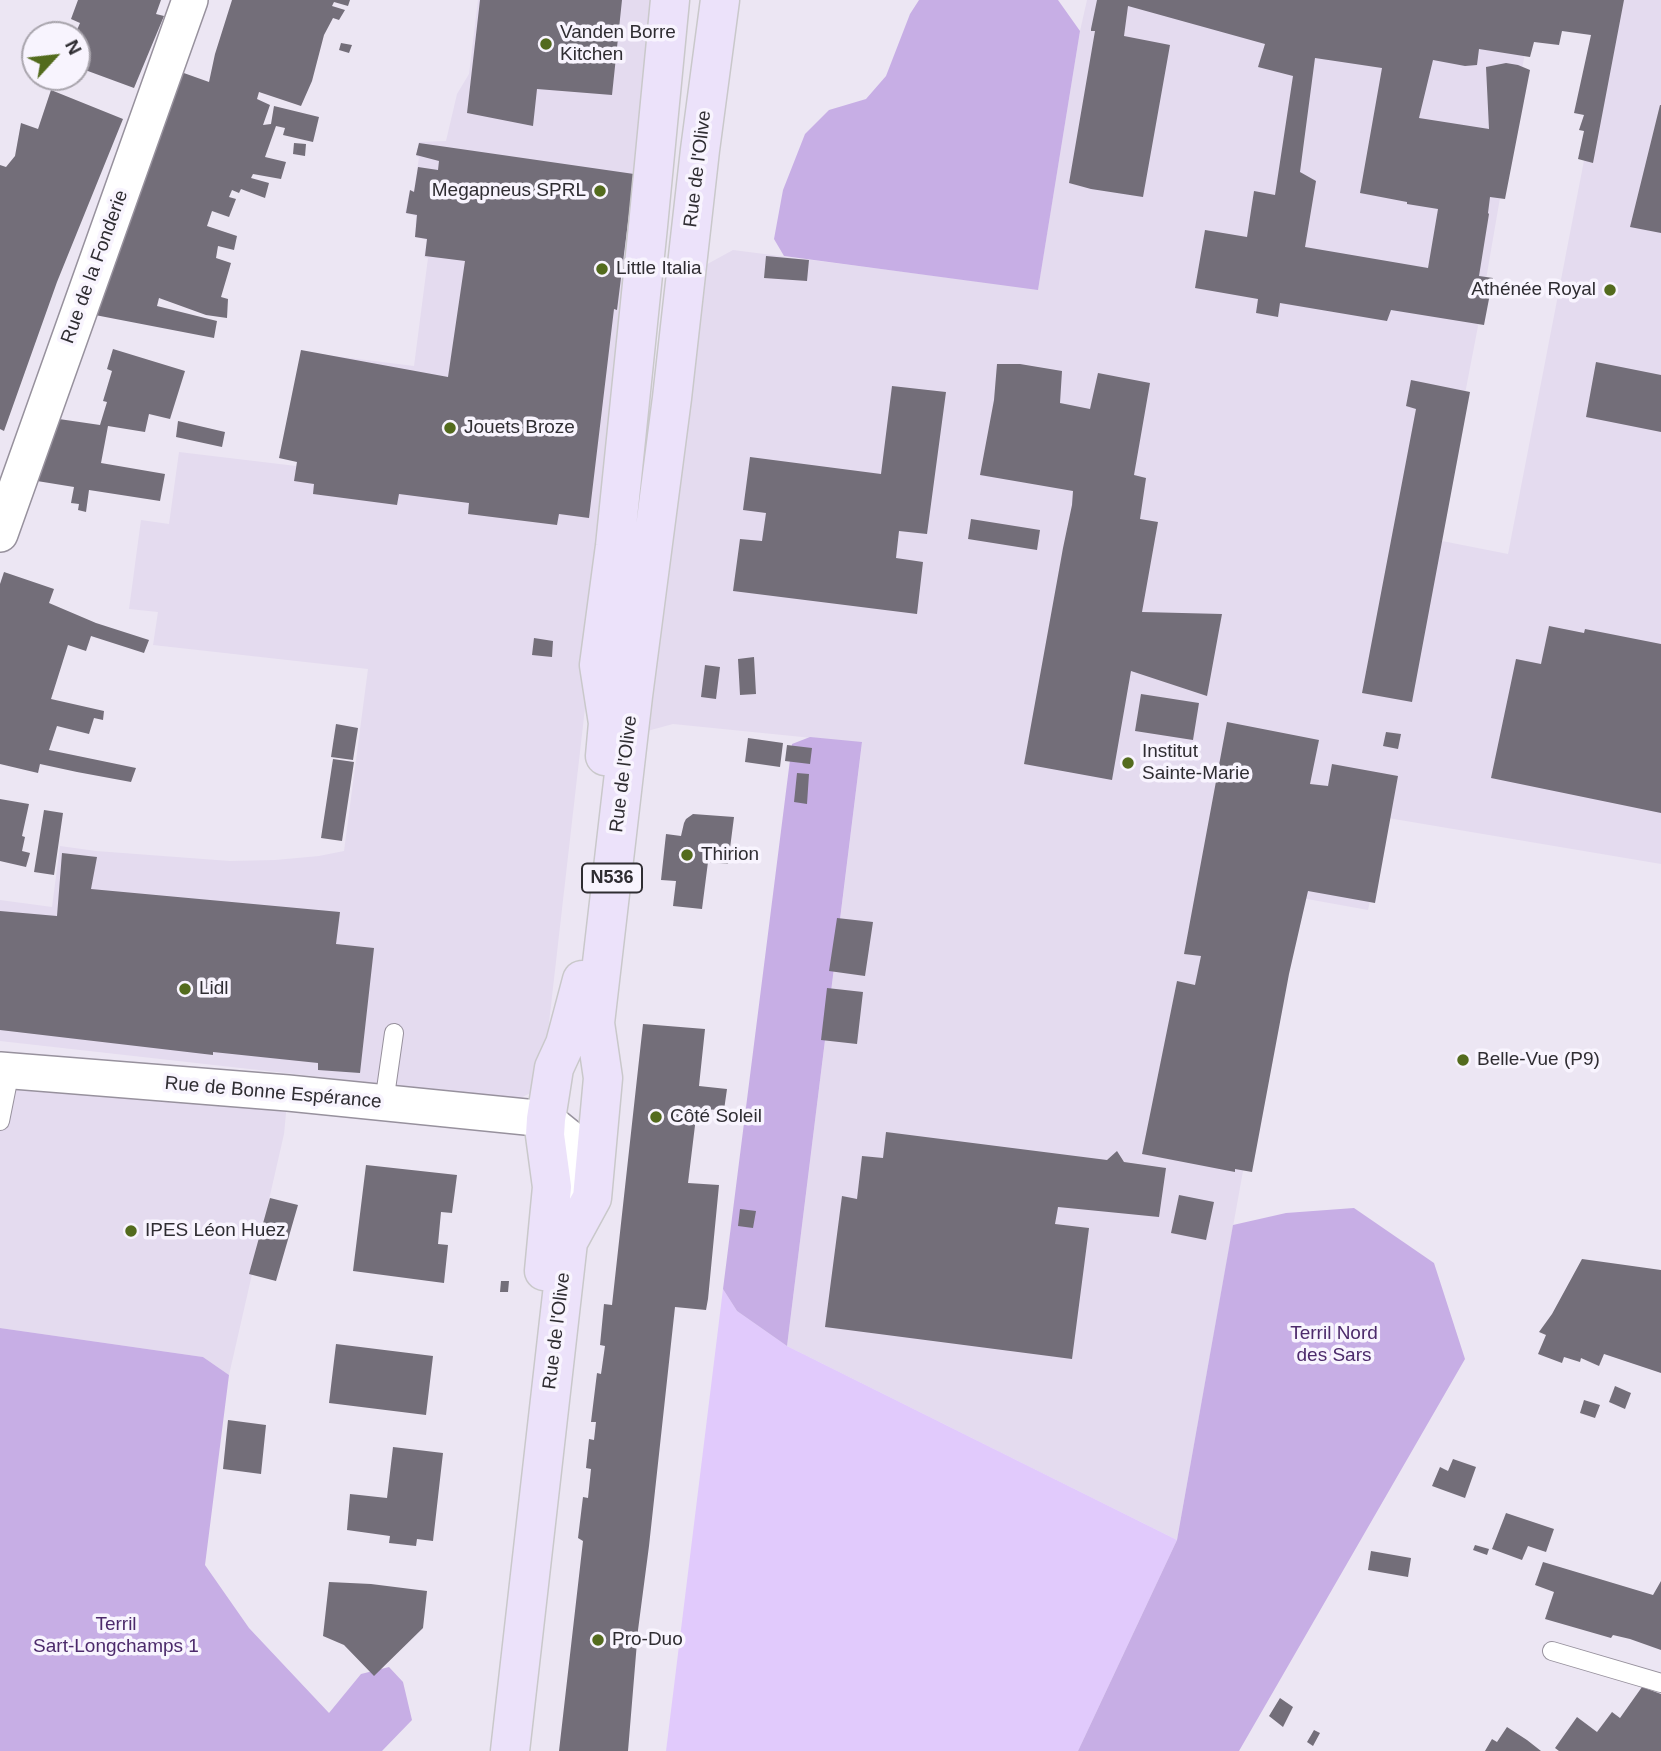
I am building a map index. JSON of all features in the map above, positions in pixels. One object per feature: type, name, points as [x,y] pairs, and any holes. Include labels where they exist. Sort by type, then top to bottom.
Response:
[{"type":"main road","name":"Rue de l'Olive","points":[[490,1751],[502,1636],[508,1523],[519,1490],[548,1241],[552,1186],[545,1135],[546,1119],[554,1068],[565,1044],[582,981],[594,870],[608,723],[599,665],[617,592],[670,0]]},
{"type":"main road","name":"Rue de l'Olive","points":[[510,1751],[568,1242],[592,1198],[603,1078],[595,1023],[720,0]]},
{"type":"street","name":"Rue de la Fonderie","points":[[0,534],[190,0]]},
{"type":"street","name":"Rue de Bonne Espérance","points":[[5,1070],[288,1093],[546,1119]]},
{"type":"street","points":[[546,1119],[572,1140],[577,1155],[570,1237]]},
{"type":"lane","points":[[618,676],[623,734],[627,748]]},
{"type":"lane","points":[[384,1103],[394,1033]]},
{"type":"lane","points":[[0,1121],[5,1070]]},
{"type":"lane","points":[[1552,1651],[1661,1683]]},
{"type":"shaded area","points":[[478,0],[666,0],[543,1075],[535,1091],[518,1099],[503,1099],[0,1041],[0,900],[52,907],[60,846],[230,861],[275,860],[344,851],[368,669],[153,645],[158,612],[129,609],[141,520],[169,524],[179,452],[296,466],[310,353],[414,366],[428,258],[424,257],[427,240],[415,237],[416,216],[405,213],[410,190],[414,191],[419,142],[446,141],[457,94],[469,74]]},
{"type":"shaded area","name":"Institut Sainte-Marie","points":[[1087,0],[1534,0],[1478,326],[1437,540],[1508,554],[1615,0],[1661,0],[1661,864],[1388,818],[1368,910],[1296,897],[1253,1115],[1177,1540],[787,1346],[862,743],[673,724],[629,736],[682,278],[733,250],[1038,289]]},
{"type":"shaded area","name":"IPES Léon Huez","points":[[0,1070],[288,1093],[284,1134],[229,1375],[203,1357],[0,1328]]},
{"type":"shaded area","points":[[723,1289],[737,1311],[787,1346],[1177,1540],[1078,1751],[666,1751]]},
{"type":"green space","points":[[919,0],[1058,0],[1080,31],[1038,290],[784,256],[774,239],[783,190],[805,134],[829,110],[866,99],[886,76],[910,14]]},
{"type":"green space","points":[[810,737],[862,742],[787,1346],[737,1311],[723,1289],[792,744]]},
{"type":"green space","name":"Terril Nord des Sars","points":[[1354,1208],[1434,1263],[1465,1359],[1239,1751],[1078,1751],[1177,1540],[1233,1225],[1286,1213]]},
{"type":"green space","name":"Terril Sart-Longchamps 1","points":[[0,1328],[203,1357],[229,1375],[205,1565],[249,1628],[329,1713],[361,1674],[389,1667],[403,1682],[412,1720],[382,1751],[0,1751]]},
{"type":"building","points":[[78,0],[161,0],[156,14],[164,16],[134,88],[91,72],[91,21],[71,19]]},
{"type":"building","points":[[232,0],[350,0],[348,6],[334,2],[332,6],[345,10],[339,20],[333,18],[324,35],[312,81],[301,106],[259,92],[257,99],[270,105],[263,125],[271,124],[274,106],[319,117],[313,142],[283,135],[285,128],[276,126],[265,157],[286,162],[281,179],[253,174],[251,178],[269,183],[265,198],[241,189],[239,193],[232,190],[229,197],[236,199],[229,217],[212,211],[207,226],[237,236],[234,250],[218,246],[216,258],[231,263],[221,297],[228,299],[227,318],[206,315],[159,298],[157,306],[217,321],[214,338],[95,315],[181,72],[209,82]]},
{"type":"building","name":"Vanden Borre Kitchen","points":[[480,0],[622,0],[612,95],[537,89],[533,126],[467,113]]},
{"type":"building","points":[[1097,0],[1624,0],[1593,163],[1578,159],[1584,131],[1579,130],[1584,115],[1574,113],[1591,35],[1562,31],[1559,45],[1534,42],[1530,57],[1479,49],[1477,65],[1465,66],[1433,60],[1419,118],[1489,129],[1486,67],[1506,63],[1530,70],[1505,199],[1490,197],[1479,276],[1493,278],[1484,325],[1391,310],[1387,321],[1280,303],[1278,317],[1256,313],[1258,299],[1195,288],[1205,230],[1247,237],[1254,191],[1275,195],[1293,76],[1258,67],[1265,44],[1128,6],[1124,36],[1170,45],[1143,197],[1069,183],[1095,31],[1091,31]],"holes":[[[1315,58],[1382,68],[1360,193],[1438,209],[1428,268],[1305,247],[1316,181],[1300,172]]]},
{"type":"building","points":[[341,43],[352,45],[349,53],[339,50]]},
{"type":"building","points":[[51,91],[123,119],[57,282],[4,431],[0,429],[0,165],[6,167],[15,156],[21,123],[38,129]]},
{"type":"building","points":[[1661,105],[1661,233],[1630,227]]},
{"type":"building","points":[[294,143],[306,144],[305,156],[293,154]]},
{"type":"building","name":"Jouets Broze","points":[[419,143],[634,174],[617,310],[614,309],[589,518],[559,514],[557,525],[468,514],[469,503],[399,494],[397,505],[313,494],[314,484],[294,481],[297,462],[279,458],[301,350],[448,377],[465,261],[425,256],[427,239],[415,237],[417,215],[406,213],[410,190],[414,192],[418,167],[438,170],[439,161],[416,155]]},
{"type":"building","points":[[766,256],[809,260],[807,281],[764,278]]},
{"type":"building","points":[[113,349],[185,371],[170,419],[149,414],[145,432],[108,426],[101,463],[165,474],[160,501],[89,490],[86,512],[78,510],[79,504],[71,503],[74,487],[37,481],[59,419],[100,425],[107,402],[103,401],[112,371],[107,369]]},
{"type":"building","points":[[1596,362],[1661,375],[1661,432],[1586,417]]},
{"type":"building","points":[[997,364],[1020,364],[1062,371],[1060,403],[1090,409],[1098,373],[1150,383],[1134,475],[1146,478],[1140,519],[1158,522],[1142,612],[1222,614],[1207,696],[1131,671],[1112,780],[1024,764],[1073,491],[980,475],[994,400]]},
{"type":"building","points":[[1411,380],[1470,392],[1412,702],[1362,693],[1416,409],[1406,406]]},
{"type":"building","points":[[892,386],[946,392],[927,534],[899,531],[896,558],[923,562],[917,614],[733,591],[740,539],[762,541],[766,513],[743,510],[750,457],[881,474]]},
{"type":"building","points":[[178,421],[225,432],[222,447],[176,437]]},
{"type":"building","points":[[971,519],[1040,530],[1037,550],[968,539]]},
{"type":"building","points":[[4,572],[54,589],[49,603],[96,623],[149,640],[144,653],[91,636],[86,651],[68,645],[51,699],[104,711],[103,720],[94,718],[89,734],[57,726],[49,750],[136,768],[131,782],[40,764],[38,773],[0,764],[0,584]]},
{"type":"building","points":[[1549,626],[1584,633],[1585,629],[1661,644],[1661,813],[1491,778],[1516,659],[1541,664]]},
{"type":"building","points":[[534,638],[553,641],[552,657],[532,655]]},
{"type":"building","points":[[754,657],[756,694],[740,695],[738,659]]},
{"type":"building","points":[[705,665],[720,667],[716,699],[701,697]]},
{"type":"building","points":[[1141,694],[1199,703],[1193,740],[1135,731]]},
{"type":"building","points":[[1227,722],[1319,740],[1310,784],[1328,786],[1332,764],[1398,776],[1375,903],[1308,891],[1289,974],[1252,1172],[1235,1169],[1235,1172],[1142,1154],[1177,981],[1195,985],[1201,956],[1184,954]]},
{"type":"building","points":[[336,724],[358,728],[353,760],[331,757]]},
{"type":"building","points":[[1386,732],[1401,734],[1398,749],[1383,746]]},
{"type":"building","points":[[748,738],[783,743],[780,767],[745,762]]},
{"type":"building","points":[[787,745],[812,748],[810,764],[785,761]]},
{"type":"building","points":[[333,759],[354,762],[342,841],[321,838]]},
{"type":"building","points":[[797,773],[809,774],[807,804],[794,802]]},
{"type":"building","points":[[0,799],[29,804],[22,836],[25,837],[22,851],[30,853],[26,867],[0,861]]},
{"type":"building","points":[[44,810],[63,813],[54,875],[34,872]]},
{"type":"building","points":[[693,814],[734,817],[728,864],[708,862],[702,909],[673,906],[676,881],[661,880],[666,834],[681,836],[686,819]]},
{"type":"building","name":"Lidl","points":[[62,853],[97,857],[91,889],[340,912],[336,944],[374,948],[360,1073],[318,1070],[318,1063],[213,1052],[213,1055],[0,1030],[0,911],[57,916]]},
{"type":"building","points":[[837,918],[873,922],[865,976],[829,971]]},
{"type":"building","points":[[827,988],[863,992],[857,1044],[821,1040]]},
{"type":"building","points":[[643,1024],[705,1029],[699,1086],[727,1089],[724,1110],[697,1109],[688,1183],[719,1185],[708,1299],[706,1310],[675,1307],[638,1630],[628,1751],[559,1751],[583,1541],[578,1538],[583,1497],[588,1498],[591,1469],[586,1468],[589,1439],[594,1440],[596,1422],[591,1422],[597,1373],[601,1374],[605,1346],[600,1345],[604,1304],[612,1305]]},
{"type":"building","points":[[886,1132],[1107,1160],[1117,1151],[1124,1162],[1166,1168],[1159,1217],[1058,1207],[1055,1224],[1089,1228],[1072,1359],[825,1327],[842,1196],[857,1199],[862,1156],[883,1158]]},
{"type":"building","points":[[366,1165],[457,1175],[452,1213],[441,1212],[438,1244],[448,1245],[444,1283],[353,1271]]},
{"type":"building","points":[[1179,1195],[1214,1202],[1206,1240],[1171,1233]]},
{"type":"building","points":[[270,1198],[298,1205],[276,1281],[249,1274]]},
{"type":"building","points":[[740,1209],[756,1211],[753,1228],[738,1226]]},
{"type":"building","points":[[1582,1259],[1661,1270],[1661,1373],[1604,1354],[1599,1366],[1581,1358],[1580,1362],[1564,1357],[1562,1363],[1538,1354],[1546,1335],[1539,1332]]},
{"type":"building","points":[[501,1281],[509,1281],[508,1292],[500,1292]]},
{"type":"building","points":[[336,1344],[433,1356],[426,1415],[329,1403]]},
{"type":"building","points":[[1615,1386],[1631,1393],[1625,1409],[1609,1402]]},
{"type":"building","points":[[1584,1400],[1600,1405],[1595,1418],[1580,1413]]},
{"type":"building","points":[[228,1420],[266,1425],[261,1474],[223,1469]]},
{"type":"building","points":[[393,1447],[443,1453],[433,1541],[417,1539],[416,1546],[389,1543],[390,1536],[347,1530],[350,1494],[387,1498]]},
{"type":"building","points":[[1453,1459],[1476,1467],[1465,1498],[1432,1486],[1440,1467],[1448,1471]]},
{"type":"building","points":[[1506,1513],[1554,1529],[1546,1552],[1528,1546],[1522,1560],[1492,1549]]},
{"type":"building","points":[[1475,1545],[1489,1549],[1487,1555],[1473,1550]]},
{"type":"building","points":[[1371,1551],[1411,1558],[1408,1577],[1368,1570]]},
{"type":"building","points":[[1543,1562],[1653,1595],[1661,1581],[1661,1650],[1630,1639],[1613,1635],[1611,1638],[1545,1619],[1554,1592],[1535,1585]]},
{"type":"building","points":[[329,1582],[427,1591],[423,1628],[374,1676],[344,1645],[323,1636]]},
{"type":"building","points":[[1642,1687],[1661,1694],[1661,1751],[1559,1751],[1555,1748],[1577,1717],[1597,1732],[1612,1712],[1620,1718]]},
{"type":"building","points":[[1280,1698],[1293,1707],[1283,1727],[1269,1716]]},
{"type":"building","points":[[1507,1727],[1541,1751],[1485,1751],[1492,1739],[1497,1742]]},
{"type":"building","points":[[1314,1730],[1320,1733],[1313,1746],[1307,1742]]},
{"type":"place","name":"Vanden Borre Kitchen","points":[[546,44]]},
{"type":"place","name":"Megapneus SPRL","points":[[600,191]]},
{"type":"place","name":"Little Italia","points":[[602,269]]},
{"type":"place","name":"Athénée Royal","points":[[1610,290]]},
{"type":"place","name":"Jouets Broze","points":[[450,428]]},
{"type":"place","name":"Institut Sainte-Marie","points":[[1128,763]]},
{"type":"place","name":"Thirion","points":[[687,855]]},
{"type":"place","name":"Lidl","points":[[185,989]]},
{"type":"place","name":"Belle-Vue (P9)","points":[[1463,1060]]},
{"type":"place","name":"Côté Soleil","points":[[656,1117]]},
{"type":"place","name":"IPES Léon Huez","points":[[131,1231]]},
{"type":"place","name":"Pro-Duo","points":[[598,1640]]}]
